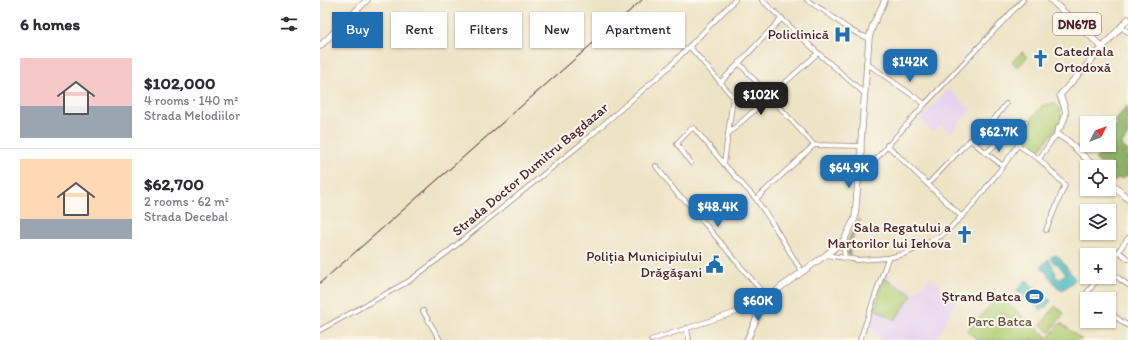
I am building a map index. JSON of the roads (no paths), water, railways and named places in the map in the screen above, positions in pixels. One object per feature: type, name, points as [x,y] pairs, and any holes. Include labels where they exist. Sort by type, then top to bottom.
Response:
[{"type":"main road","points":[[320,46],[367,0]]},
{"type":"main road","points":[[861,172],[864,93],[869,38],[873,25],[885,0]]},
{"type":"main road","name":"DN67B","points":[[1051,0],[1102,47],[1060,94],[1066,112],[1061,133]]},
{"type":"main road","points":[[1102,47],[1128,19]]},
{"type":"main road","points":[[1061,133],[1088,160]]},
{"type":"main road","points":[[747,340],[754,323],[756,310],[786,283],[840,245],[849,233],[855,218],[858,181],[861,172],[864,166],[868,168],[868,174],[861,172]]},
{"type":"main road","points":[[1116,188],[1128,199]]},
{"type":"street","name":"Strada Doctor Dumitru Bagdazar","points":[[320,330],[409,281],[449,251],[581,144],[668,68],[735,0]]},
{"type":"street","points":[[762,0],[818,53],[864,93]]},
{"type":"street","points":[[807,0],[842,25],[860,36],[869,38]]},
{"type":"street","points":[[868,168],[887,145],[1023,0]]},
{"type":"street","points":[[721,82],[782,18]]},
{"type":"street","points":[[1121,27],[1128,32]]},
{"type":"street","points":[[689,46],[733,97],[724,164]]},
{"type":"street","points":[[728,134],[818,53]]},
{"type":"street","points":[[740,63],[814,145]]},
{"type":"street","points":[[866,63],[925,104]]},
{"type":"street","points":[[987,128],[1006,104]]},
{"type":"street","points":[[826,255],[864,260],[888,258],[904,254],[936,239],[962,217],[1003,166],[1018,145],[1020,129],[1026,122]]},
{"type":"street","points":[[928,184],[980,131],[995,126],[998,142],[986,153]]},
{"type":"street","points":[[692,163],[677,144],[691,129],[694,128],[756,199],[802,272]]},
{"type":"street","points":[[1039,159],[1052,140],[1061,133]]},
{"type":"street","points":[[970,140],[1003,166]]},
{"type":"street","points":[[756,199],[814,145],[861,146]]},
{"type":"street","points":[[887,145],[962,217]]},
{"type":"street","points":[[1018,145],[1039,159],[1064,185],[1046,230]]},
{"type":"street","points":[[656,166],[679,196],[685,200],[767,300]]},
{"type":"street","points":[[1116,254],[1128,238]]},
{"type":"street","points":[[840,245],[844,250],[845,258]]},
{"type":"street","points":[[1118,251],[1128,258]]},
{"type":"street","points":[[860,340],[888,258]]},
{"type":"street","points":[[1116,276],[1128,285]]},
{"type":"street","points":[[1088,292],[1094,284]]},
{"type":"street","points":[[651,340],[744,309],[756,310]]},
{"type":"street","points":[[423,311],[440,340]]},
{"type":"street","points":[[1116,317],[1128,326]]},
{"type":"street","points":[[687,328],[689,340]]},
{"type":"water","points":[[1055,255],[1059,257],[1075,279],[1070,285],[1062,290],[1060,290],[1042,268],[1042,265],[1048,259],[1053,266],[1052,267],[1056,273],[1055,275],[1058,279],[1066,274],[1057,263],[1055,264],[1050,258]]},
{"type":"water","name":"Ștrand Batca","points":[[1026,280],[1051,301],[1042,311],[1017,290]]},
{"type":"railway","points":[[320,283],[642,0]]},
{"type":"place","name":"Policlinică","points":[[842,34]]},
{"type":"place","name":"Catedrala Ortodoxă","points":[[1041,59]]},
{"type":"place","name":"Sala Regatului a Martorilor lui Iehova","points":[[964,235]]},
{"type":"place","name":"Poliția Municipiului Drăgășani","points":[[715,264]]},
{"type":"place","name":"Ștrand Batca","points":[[1034,296]]},
{"type":"park label","name":"Parc Batca","points":[[1000,321]]}]
